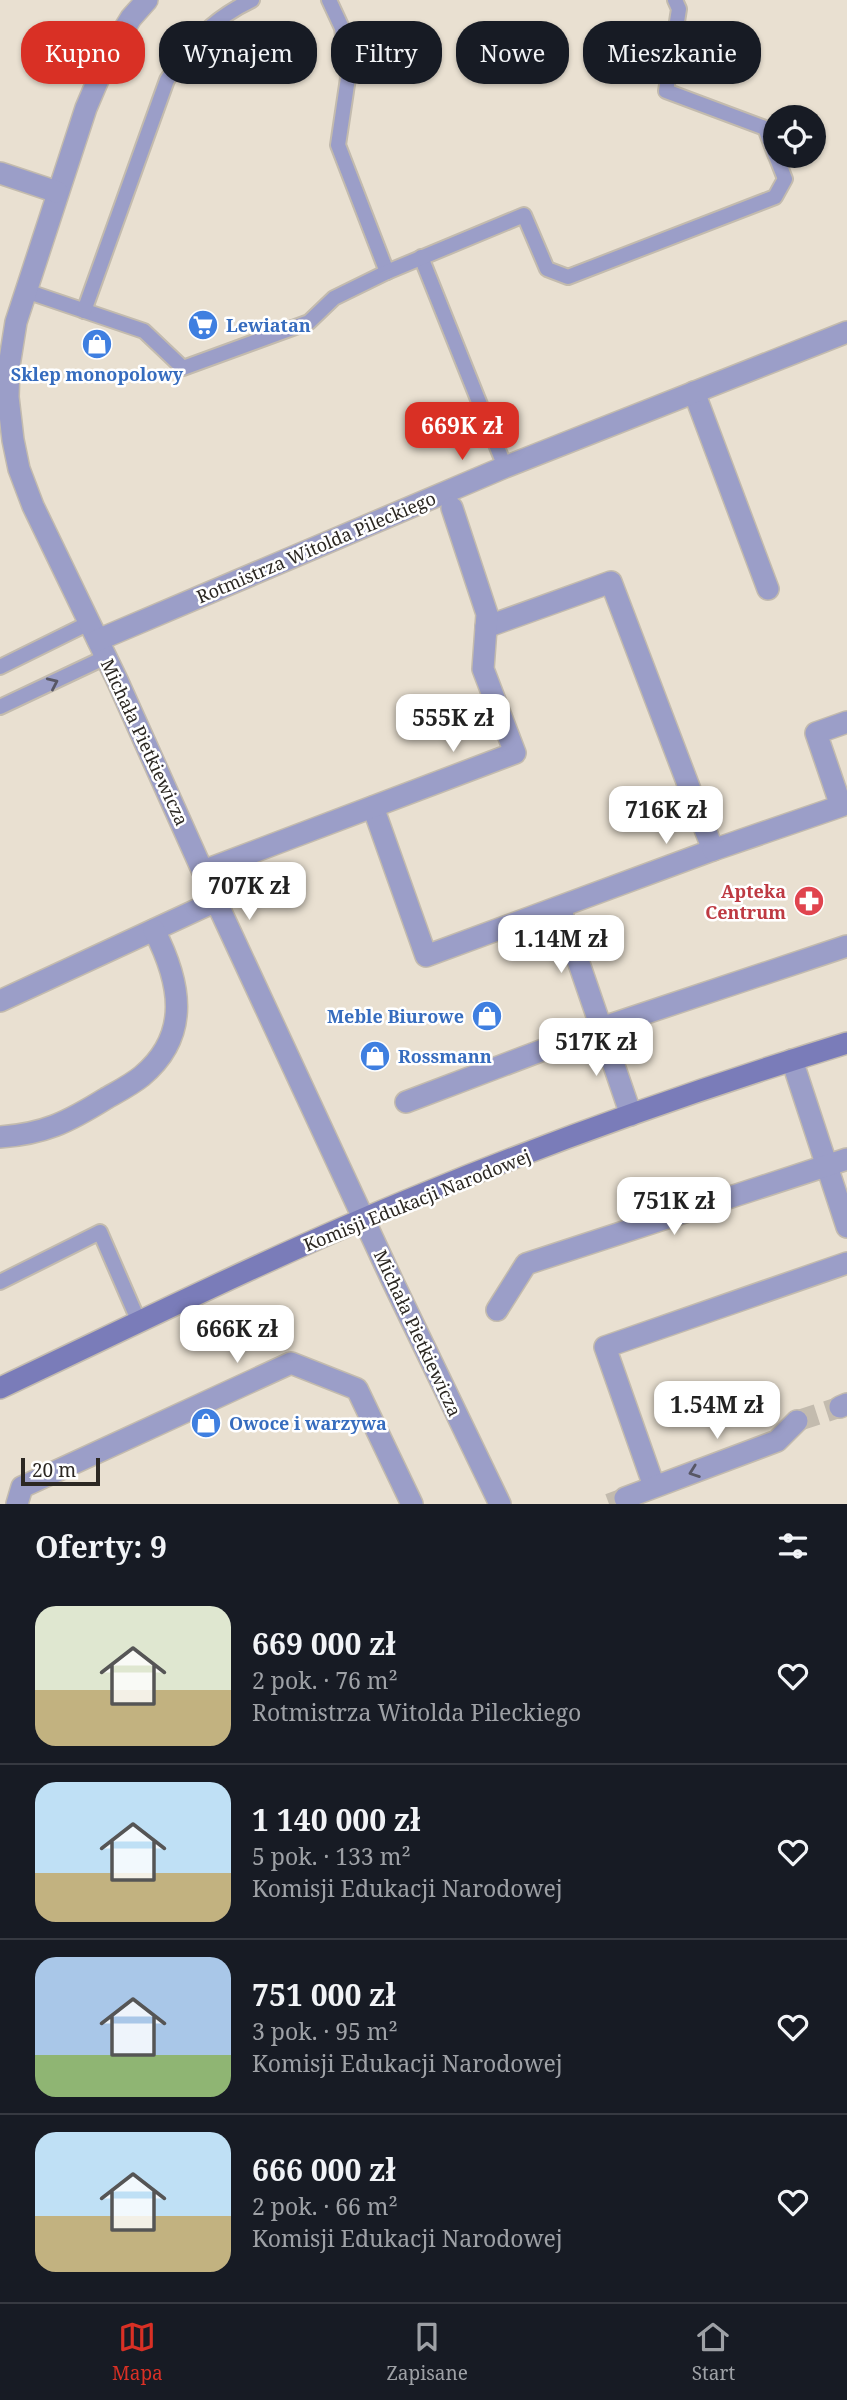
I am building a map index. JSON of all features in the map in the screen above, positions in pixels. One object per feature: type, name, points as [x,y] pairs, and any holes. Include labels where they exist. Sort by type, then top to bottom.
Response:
[{"type":"street","name":"Michała Pietkiewicza","points":[[147,0],[131,18],[109,54],[86,108],[57,192],[16,322],[9,366],[6,434],[33,506],[500,1504]]},
{"type":"street","points":[[0,173],[57,192]]},
{"type":"street","name":"Rotmistrza Witolda Pileckiego","points":[[98,640],[505,467],[847,332]]},
{"type":"street","points":[[694,392],[768,589]]},
{"type":"street","points":[[203,871],[515,753],[483,669],[487,614],[452,508]]},
{"type":"street","points":[[486,627],[611,582],[713,850]]},
{"type":"street","points":[[373,807],[426,956],[713,850],[844,813],[817,733],[847,722]]},
{"type":"street","points":[[0,1001],[216,901]]},
{"type":"street","points":[[560,908],[631,1115]]},
{"type":"street","points":[[0,1137],[32,1134],[62,1123],[141,1077],[159,1058],[170,1040],[178,1012],[176,986],[166,953],[155,930]]},
{"type":"street","points":[[406,1102],[601,1028],[847,946]]},
{"type":"street","name":"Komisji Edukacji Narodowej","points":[[0,1388],[306,1245],[422,1194],[631,1115],[847,1043]]},
{"type":"street","points":[[792,1060],[837,1162],[847,1227]]},
{"type":"street","points":[[497,1310],[526,1264],[837,1162]]},
{"type":"street","points":[[654,1486],[605,1347],[847,1263]]},
{"type":"street","points":[[17,1504],[22,1487],[291,1363],[357,1389],[412,1504]]},
{"type":"street","points":[[625,1498],[777,1441],[797,1421]]},
{"type":"lane","points":[[84,310],[167,80],[187,50],[213,23],[252,0]]},
{"type":"lane","points":[[329,0],[342,28],[348,78],[338,145],[387,272]]},
{"type":"lane","points":[[675,0],[679,9],[666,91],[763,127]]},
{"type":"lane","points":[[26,291],[144,331],[183,368],[309,321],[334,298],[421,257],[524,215],[547,269],[568,276],[775,197],[785,179],[781,168]]},
{"type":"lane","points":[[421,257],[505,467]]},
{"type":"lane","points":[[0,667],[98,640]]},
{"type":"lane","points":[[0,707],[98,640]]},
{"type":"lane","points":[[0,1282],[100,1232],[139,1322]]},
{"type":"tunnel","points":[[797,1421],[840,1407]]},
{"type":"tunnel","points":[[609,1504],[625,1498]]},
{"type":"place","name":"Lewiatan","points":[[203,325]]},
{"type":"place","name":"Sklep monopolowy","points":[[97,344]]},
{"type":"place","name":"Apteka Centrum","points":[[809,901]]},
{"type":"place","name":"Meble Biurowe","points":[[487,1016]]},
{"type":"place","name":"Rossmann","points":[[375,1056]]},
{"type":"place","name":"Owoce i warzywa","points":[[206,1423]]}]
